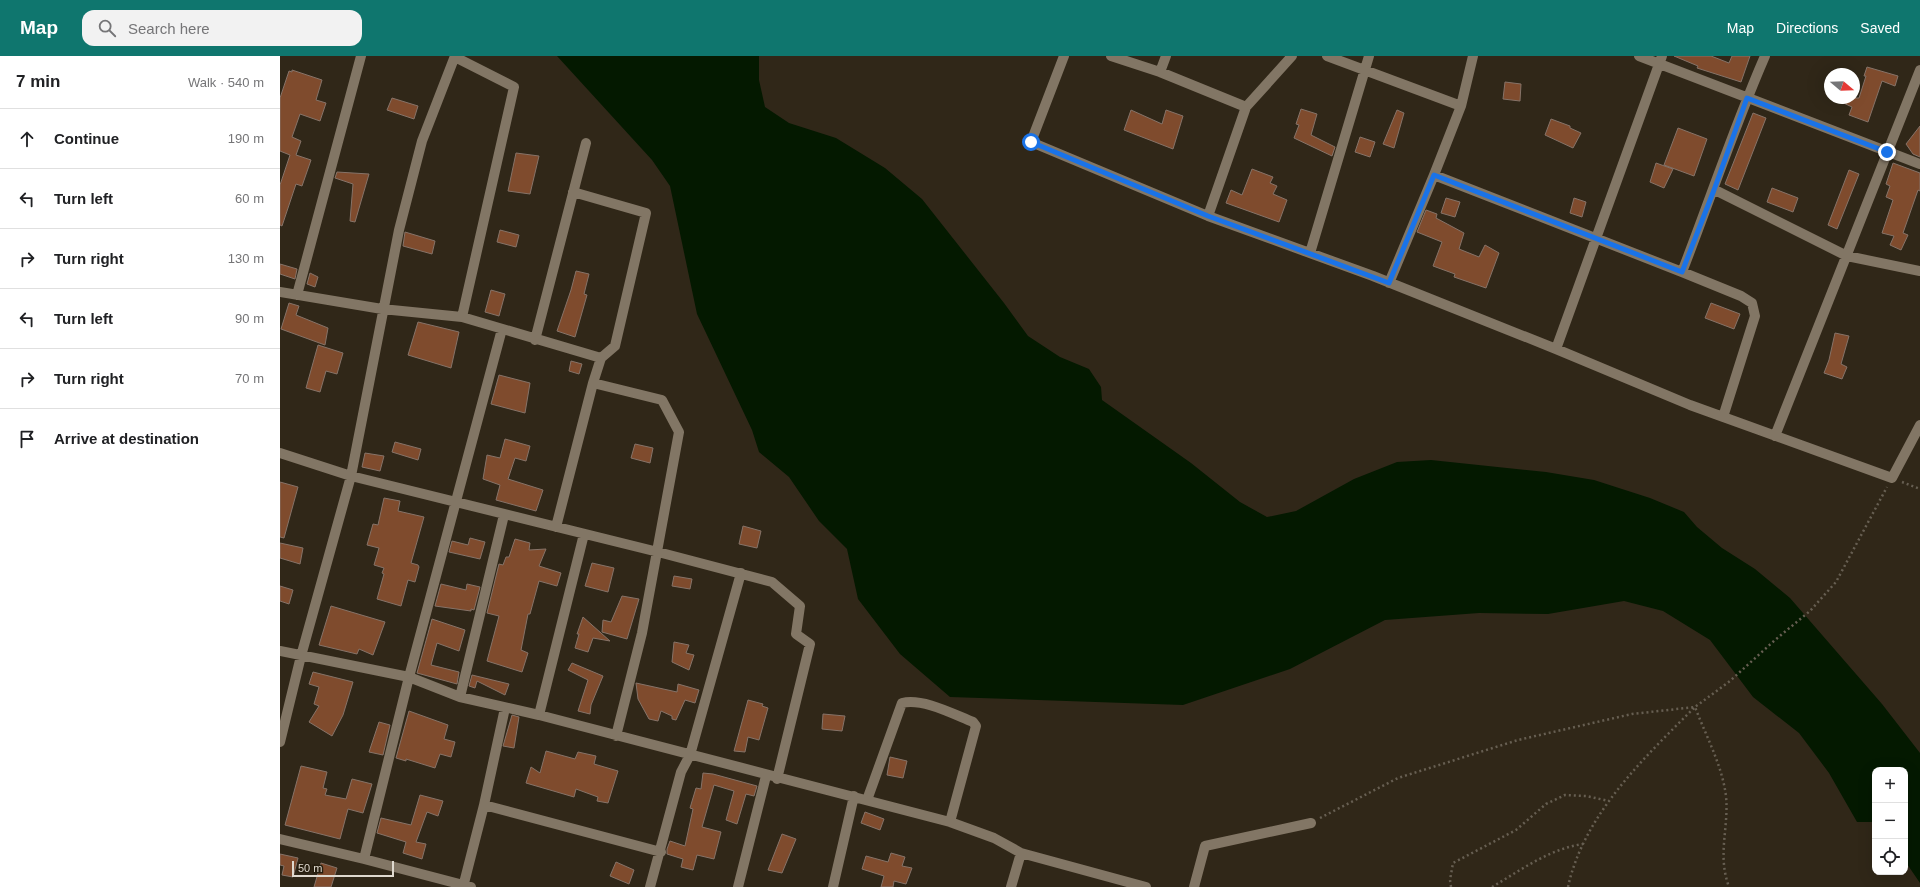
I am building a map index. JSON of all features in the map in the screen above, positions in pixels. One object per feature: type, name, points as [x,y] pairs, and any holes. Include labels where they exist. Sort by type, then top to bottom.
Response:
[{"type":"street","points":[[297,295],[361,56]]},
{"type":"street","points":[[1064,56],[1031,142],[1208,216],[1389,283],[1556,349],[1690,405],[1892,478],[1920,425]]},
{"type":"street","points":[[1111,56],[1160,72],[1246,107]]},
{"type":"street","points":[[1160,72],[1166,56]]},
{"type":"street","points":[[1208,216],[1246,107],[1292,56]]},
{"type":"street","points":[[1327,56],[1460,106]]},
{"type":"street","points":[[1310,253],[1364,71],[1370,56]]},
{"type":"street","points":[[1389,283],[1434,175],[1460,106],[1474,56]]},
{"type":"street","points":[[1639,56],[1660,60],[1747,98],[1920,164]]},
{"type":"street","points":[[1682,272],[1714,190],[1747,98],[1765,56]]},
{"type":"street","points":[[280,742],[301,656],[351,476],[382,309],[399,230],[422,141],[455,57],[514,87],[462,318]]},
{"type":"street","points":[[1556,349],[1660,60]]},
{"type":"street","points":[[1775,436],[1920,70]]},
{"type":"street","points":[[535,340],[586,143]]},
{"type":"street","points":[[1434,175],[1682,272],[1741,296],[1752,304],[1756,316],[1723,417]]},
{"type":"street","points":[[1714,190],[1847,256],[1920,272]]},
{"type":"street","points":[[556,527],[593,383],[601,358],[615,346],[646,213],[573,192]]},
{"type":"street","points":[[280,292],[382,309],[462,318],[601,358]]},
{"type":"street","points":[[364,858],[409,677],[502,330]]},
{"type":"street","points":[[593,383],[662,400],[679,432],[642,633],[616,736]]},
{"type":"street","points":[[280,452],[351,476],[658,552],[772,582],[800,606],[796,634],[810,644],[778,779]]},
{"type":"street","points":[[460,697],[504,515]]},
{"type":"street","points":[[539,715],[584,534]]},
{"type":"street","points":[[650,887],[661,852],[681,772],[690,755],[741,573]]},
{"type":"street","points":[[280,651],[409,677],[460,697],[539,715],[766,776],[854,796],[950,822],[994,838],[1021,853],[1146,887]]},
{"type":"street","points":[[867,800],[902,703],[907,702],[933,706],[973,722],[976,726],[950,822]]},
{"type":"street","points":[[280,839],[364,858],[466,886],[505,708]]},
{"type":"street","points":[[738,887],[766,776]]},
{"type":"street","points":[[833,887],[854,796]]},
{"type":"street","points":[[484,805],[661,852]]},
{"type":"street","points":[[1194,887],[1205,846],[1310,823]]},
{"type":"street","points":[[1010,887],[1021,853]]},
{"type":"path","points":[[1568,887],[1573,865],[1583,844],[1619,787],[1658,744],[1695,707],[1730,681],[1775,640],[1810,611],[1836,582],[1892,478],[1920,489]]},
{"type":"path","points":[[1310,823],[1398,778],[1518,740],[1632,714],[1695,707]]},
{"type":"path","points":[[1695,707],[1723,776],[1726,798],[1722,860],[1724,874],[1729,887]]},
{"type":"path","points":[[1451,887],[1450,880],[1453,863],[1516,830],[1546,804],[1565,794],[1586,796],[1609,801]]},
{"type":"path","points":[[1492,887],[1541,857],[1571,846],[1583,844]]},
{"type":"shaded area","points":[[557,56],[759,56],[759,80],[765,107],[789,123],[836,138],[885,168],[922,199],[1004,303],[1028,336],[1060,357],[1089,369],[1101,387],[1102,400],[1191,463],[1240,502],[1267,517],[1296,511],[1354,479],[1397,462],[1431,460],[1546,472],[1594,480],[1650,498],[1684,512],[1697,527],[1722,548],[1755,569],[1790,598],[1882,704],[1920,753],[1920,883],[1908,865],[1908,767],[1872,767],[1872,822],[1857,822],[1829,773],[1799,733],[1753,697],[1710,640],[1663,611],[1624,601],[1548,614],[1479,613],[1385,620],[1290,669],[1183,705],[950,697],[900,654],[858,599],[847,549],[819,521],[789,477],[759,452],[752,430],[697,314],[670,186],[652,160]]},
{"type":"building","points":[[1674,56],[1711,56],[1729,63],[1732,56],[1750,56],[1741,82],[1697,68],[1698,66]]},
{"type":"building","points":[[1867,67],[1898,76],[1895,86],[1882,81],[1868,122],[1849,115],[1852,107],[1846,104],[1860,104],[1860,95],[1866,76],[1864,76]]},
{"type":"building","points":[[292,70],[322,80],[316,100],[326,103],[320,121],[300,114],[292,137],[301,141],[296,155],[311,160],[302,186],[296,184],[282,226],[280,225],[280,185],[290,155],[280,151],[280,98],[289,71],[292,72]]},
{"type":"building","points":[[1505,82],[1521,84],[1520,101],[1503,99]]},
{"type":"building","points":[[392,98],[418,106],[414,119],[387,110]]},
{"type":"building","points":[[1301,109],[1317,114],[1311,135],[1335,147],[1332,156],[1294,138],[1299,125],[1296,124]]},
{"type":"building","points":[[1131,110],[1162,124],[1166,110],[1183,116],[1173,149],[1124,130]]},
{"type":"building","points":[[1397,110],[1404,113],[1394,148],[1383,144]]},
{"type":"building","points":[[1753,113],[1766,118],[1738,190],[1725,184]]},
{"type":"building","points":[[1551,119],[1570,126],[1570,128],[1581,133],[1573,148],[1545,135]]},
{"type":"building","points":[[1920,126],[1920,157],[1913,154],[1906,144]]},
{"type":"building","points":[[1678,128],[1707,139],[1694,176],[1664,165]]},
{"type":"building","points":[[1360,137],[1375,142],[1370,157],[1355,152]]},
{"type":"building","points":[[516,153],[539,156],[530,194],[508,191]]},
{"type":"building","points":[[1656,163],[1673,169],[1664,188],[1650,182]]},
{"type":"building","points":[[1893,163],[1920,173],[1920,191],[1918,190],[1903,233],[1908,235],[1901,250],[1890,245],[1894,236],[1882,233],[1893,200],[1886,197],[1890,186],[1886,184]]},
{"type":"building","points":[[1252,169],[1273,177],[1270,183],[1277,186],[1273,194],[1287,200],[1279,222],[1226,203],[1231,190],[1242,195]]},
{"type":"building","points":[[1849,170],[1859,174],[1837,229],[1828,225]]},
{"type":"building","points":[[337,172],[369,174],[355,222],[350,221],[353,184],[335,178]]},
{"type":"building","points":[[1772,188],[1798,198],[1793,212],[1767,202]]},
{"type":"building","points":[[1446,198],[1460,202],[1455,217],[1441,213]]},
{"type":"building","points":[[1574,198],[1586,202],[1582,217],[1570,213]]},
{"type":"building","points":[[1426,210],[1437,214],[1436,218],[1464,233],[1459,249],[1479,257],[1485,245],[1499,253],[1486,288],[1454,277],[1455,274],[1433,266],[1442,242],[1417,232]]},
{"type":"building","points":[[500,230],[519,235],[516,247],[497,242]]},
{"type":"building","points":[[405,232],[435,241],[432,254],[403,246]]},
{"type":"building","points":[[280,264],[297,269],[295,279],[280,274]]},
{"type":"building","points":[[576,271],[589,274],[584,294],[587,295],[575,337],[557,331]]},
{"type":"building","points":[[310,273],[318,277],[315,287],[307,284]]},
{"type":"building","points":[[491,290],[505,294],[499,316],[485,312]]},
{"type":"building","points":[[289,303],[299,306],[296,315],[328,328],[325,345],[281,329]]},
{"type":"building","points":[[1711,303],[1740,314],[1734,329],[1705,318]]},
{"type":"building","points":[[418,322],[459,332],[451,368],[408,355]]},
{"type":"building","points":[[1835,333],[1849,336],[1841,364],[1847,367],[1842,379],[1824,373],[1829,360]]},
{"type":"building","points":[[318,345],[343,353],[337,374],[326,371],[320,392],[306,388]]},
{"type":"building","points":[[571,361],[582,364],[579,374],[569,371]]},
{"type":"building","points":[[499,375],[530,383],[525,413],[491,404]]},
{"type":"building","points":[[505,439],[530,446],[526,461],[515,458],[508,479],[543,490],[536,511],[496,500],[500,485],[483,479],[487,455],[500,458]]},
{"type":"building","points":[[395,442],[421,449],[418,460],[392,452]]},
{"type":"building","points":[[635,444],[653,448],[650,463],[631,458]]},
{"type":"building","points":[[365,453],[384,456],[380,471],[362,467]]},
{"type":"building","points":[[280,482],[298,487],[284,538],[280,537]]},
{"type":"building","points":[[384,498],[400,501],[398,511],[424,517],[411,563],[418,565],[419,567],[415,582],[408,580],[401,606],[377,599],[384,574],[382,573],[384,568],[374,565],[379,548],[367,545],[373,524],[378,525]]},
{"type":"building","points":[[743,526],[761,531],[757,548],[739,544]]},
{"type":"building","points":[[470,538],[485,542],[480,559],[449,552],[452,541],[468,545]]},
{"type":"building","points":[[515,539],[530,543],[529,550],[546,549],[539,566],[561,573],[557,586],[539,581],[530,614],[528,614],[521,650],[528,653],[522,672],[487,661],[499,616],[487,613],[499,564],[503,565],[506,557],[509,557]]},
{"type":"building","points":[[280,543],[303,548],[300,564],[280,558]]},
{"type":"building","points":[[592,563],[614,568],[608,592],[585,586]]},
{"type":"building","points":[[674,576],[692,579],[690,589],[672,586]]},
{"type":"building","points":[[441,584],[466,590],[467,584],[480,587],[474,610],[471,609],[471,611],[435,606]]},
{"type":"building","points":[[280,586],[293,590],[289,604],[280,601]]},
{"type":"building","points":[[622,596],[639,599],[627,639],[602,632],[603,620],[611,622]]},
{"type":"building","points":[[331,606],[385,622],[373,655],[359,649],[357,654],[319,645]]},
{"type":"building","points":[[583,617],[610,641],[593,638],[588,652],[575,648],[579,634],[577,634]]},
{"type":"building","points":[[432,619],[465,630],[459,651],[437,643],[431,665],[459,672],[457,684],[417,673]]},
{"type":"building","points":[[674,642],[689,645],[686,653],[694,655],[689,670],[672,662]]},
{"type":"building","points":[[572,663],[603,676],[591,705],[590,714],[578,711],[588,680],[568,670]]},
{"type":"building","points":[[313,672],[353,682],[343,715],[332,736],[309,722],[319,706],[314,704],[319,687],[309,684]]},
{"type":"building","points":[[472,675],[509,684],[505,695],[477,681],[475,688],[469,686]]},
{"type":"building","points":[[636,683],[677,692],[678,684],[699,690],[695,703],[685,700],[676,720],[672,719],[672,716],[661,711],[658,721],[649,719],[638,699]]},
{"type":"building","points":[[748,700],[763,704],[762,706],[768,708],[759,740],[748,737],[745,752],[734,751]]},
{"type":"building","points":[[409,711],[448,725],[444,739],[455,742],[451,757],[440,754],[435,768],[406,759],[406,761],[396,758]]},
{"type":"building","points":[[823,714],[845,716],[842,731],[822,729]]},
{"type":"building","points":[[512,715],[519,717],[514,748],[503,746]]},
{"type":"building","points":[[379,722],[390,725],[383,755],[369,752]]},
{"type":"building","points":[[546,751],[575,759],[578,752],[596,756],[594,764],[618,771],[608,803],[597,801],[598,797],[576,789],[574,797],[526,783],[531,767],[540,773]]},
{"type":"building","points":[[890,757],[907,761],[903,778],[887,775]]},
{"type":"building","points":[[301,766],[327,772],[323,788],[327,789],[325,795],[346,799],[352,779],[372,784],[363,813],[348,809],[340,839],[285,825]]},
{"type":"building","points":[[703,773],[713,774],[757,786],[754,796],[746,794],[737,824],[726,820],[734,791],[714,785],[702,827],[721,832],[714,859],[697,855],[693,870],[681,867],[683,859],[667,854],[667,849],[670,841],[685,846],[693,809],[690,808],[696,788],[701,789]]},
{"type":"building","points":[[420,795],[443,801],[438,816],[427,812],[416,842],[426,844],[422,859],[403,853],[406,842],[377,833],[381,818],[411,825]]},
{"type":"building","points":[[865,812],[884,819],[880,830],[861,823]]},
{"type":"building","points":[[782,834],[796,839],[782,873],[768,870]]},
{"type":"building","points":[[891,853],[905,857],[902,866],[912,868],[906,884],[894,881],[893,887],[881,887],[884,876],[862,869],[866,856],[888,862]]},
{"type":"building","points":[[280,854],[298,858],[293,877],[282,875],[284,866],[280,865]]},
{"type":"building","points":[[616,862],[634,870],[629,884],[610,876]]},
{"type":"building","points":[[321,863],[337,868],[331,887],[314,887]]},
{"type":"route","points":[[1031,142],[1208,216],[1389,283],[1434,175],[1682,272],[1714,190],[1747,98],[1887,152]]}]
